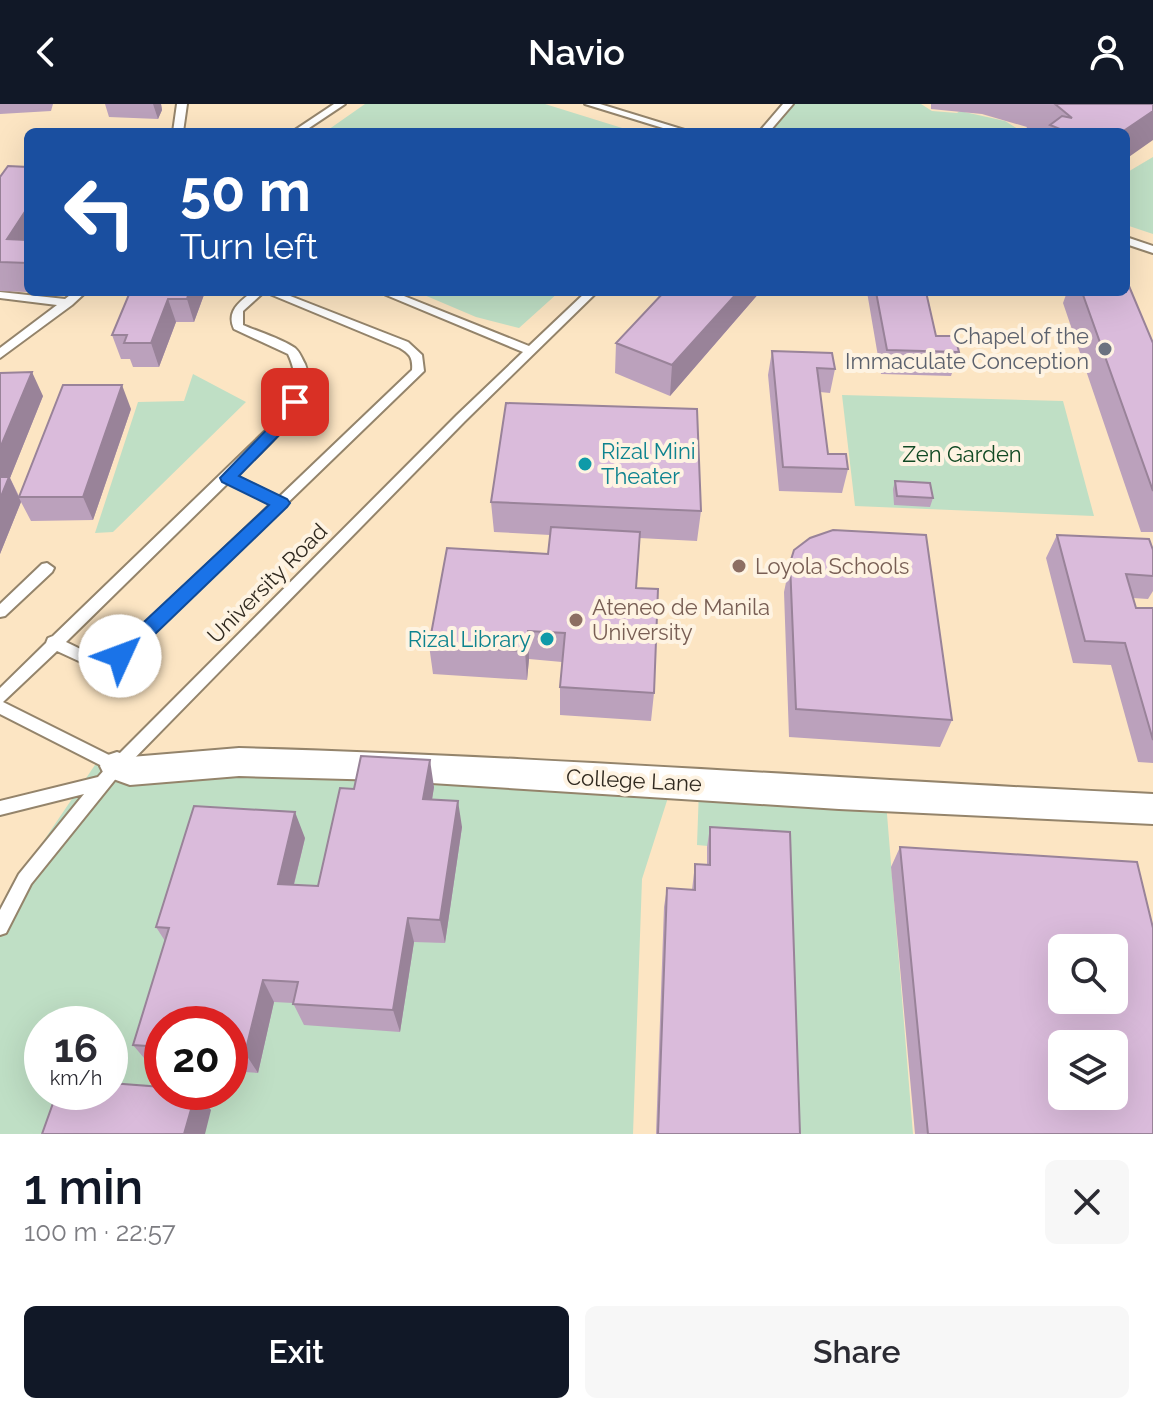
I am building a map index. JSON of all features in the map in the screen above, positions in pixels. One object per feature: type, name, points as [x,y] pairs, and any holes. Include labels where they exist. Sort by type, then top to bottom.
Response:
[{"type":"street","name":"College Lane","points":[[110,774],[239,762],[384,766],[839,794],[1153,809]]},
{"type":"lane","points":[[179,128],[182,104]]},
{"type":"lane","points":[[303,128],[340,104]]},
{"type":"lane","points":[[590,104],[672,128]]},
{"type":"lane","points":[[767,128],[788,104]]},
{"type":"lane","points":[[1130,241],[1153,250]]},
{"type":"lane","points":[[0,354],[76,296]]},
{"type":"lane","points":[[0,697],[53,642],[228,478],[292,411],[301,383],[301,369],[293,352],[238,327],[235,322],[235,316],[242,306],[254,296]]},
{"type":"lane","points":[[53,642],[94,662],[120,656],[418,371],[420,360],[415,352],[404,345],[280,296]]},
{"type":"lane","points":[[394,296],[532,351]]},
{"type":"lane","name":"University Road","points":[[0,927],[25,879],[110,774],[461,418],[588,296]]},
{"type":"lane","points":[[2,298],[68,303]]},
{"type":"lane","points":[[228,478],[281,503]]},
{"type":"lane","points":[[0,612],[47,568]]},
{"type":"lane","points":[[0,707],[110,774]]},
{"type":"lane","points":[[0,808],[110,774]]},
{"type":"shaded area","name":"Loyola Schools","points":[[0,104],[1153,104],[1153,1134],[0,1134]]},
{"type":"green space","points":[[365,104],[545,104],[622,128],[331,128]]},
{"type":"green space","points":[[793,104],[921,104],[932,111],[960,111],[1005,121],[1016,128],[769,128]]},
{"type":"green space","points":[[1153,157],[1153,234],[1130,226],[1130,171]]},
{"type":"green space","points":[[426,296],[555,296],[519,328],[476,317]]},
{"type":"green space","points":[[193,374],[246,402],[113,532],[95,533],[138,402],[184,401]]},
{"type":"green space","name":"Zen Garden","points":[[842,395],[1063,401],[1094,516],[855,506]]},
{"type":"green space","points":[[97,762],[672,785],[642,879],[633,1134],[0,1134],[0,912],[11,889]]},
{"type":"green space","points":[[699,789],[886,802],[913,1134],[797,1134],[786,853],[697,845]]},
{"type":"building","points":[[1055,104],[1153,104],[1153,111],[1128,128],[1057,128],[1050,125],[1062,116],[1072,118]]},
{"type":"building","points":[[8,166],[24,167],[24,213],[7,239],[24,240],[24,263],[0,262],[0,177]]},
{"type":"building","points":[[1130,288],[1153,343],[1153,491],[1083,296],[1130,296]]},
{"type":"building","points":[[128,296],[188,296],[187,299],[168,299],[151,343],[124,343],[127,335],[112,335]]},
{"type":"building","points":[[660,296],[734,296],[672,365],[616,343]]},
{"type":"building","points":[[877,296],[927,296],[936,336],[955,336],[959,352],[887,350]]},
{"type":"building","points":[[772,351],[832,353],[835,369],[817,368],[828,454],[846,454],[848,469],[783,467]]},
{"type":"building","points":[[32,372],[0,448],[0,373]]},
{"type":"building","points":[[63,385],[122,385],[83,497],[19,497]]},
{"type":"building","points":[[506,403],[697,409],[701,511],[491,502]]},
{"type":"building","points":[[0,477],[9,477],[0,499]]},
{"type":"building","points":[[895,481],[930,483],[933,498],[897,496]]},
{"type":"building","name":"Rizal Library","points":[[551,527],[640,532],[636,588],[658,589],[654,693],[560,687],[565,633],[528,631],[525,651],[429,645],[447,548],[548,554]]},
{"type":"building","points":[[833,530],[926,535],[952,720],[796,709],[790,563],[794,550],[810,538]]},
{"type":"building","points":[[1057,535],[1149,539],[1153,550],[1153,576],[1126,574],[1136,608],[1153,608],[1153,740],[1125,643],[1085,641]]},
{"type":"building","points":[[361,756],[430,760],[423,799],[458,801],[440,920],[408,918],[393,1010],[293,1004],[298,982],[263,980],[248,1041],[248,1006],[145,1006],[169,928],[156,927],[194,806],[295,812],[278,884],[318,886],[340,788],[354,789]]},
{"type":"building","points":[[710,827],[790,832],[800,1134],[658,1134],[667,888],[695,890],[695,864],[710,865]]},
{"type":"building","points":[[900,847],[1137,862],[1153,928],[1153,1134],[928,1134]]},
{"type":"building","points":[[144,1009],[144,1046],[133,1045]]},
{"type":"building","points":[[128,1084],[144,1086],[144,1110],[191,1110],[184,1134],[42,1134],[51,1110],[128,1110]]},
{"type":"place","name":"Chapel of the Immaculate Conception","points":[[1105,349]]},
{"type":"place","name":"Rizal Mini Theater","points":[[585,464]]},
{"type":"place","name":"Loyola Schools","points":[[739,566]]},
{"type":"place","name":"Ateneo de Manila University","points":[[576,620]]},
{"type":"place","name":"Rizal Library","points":[[547,639]]},
{"type":"route","points":[[120,656],[281,503],[228,478],[286,420],[295,402]]}]
